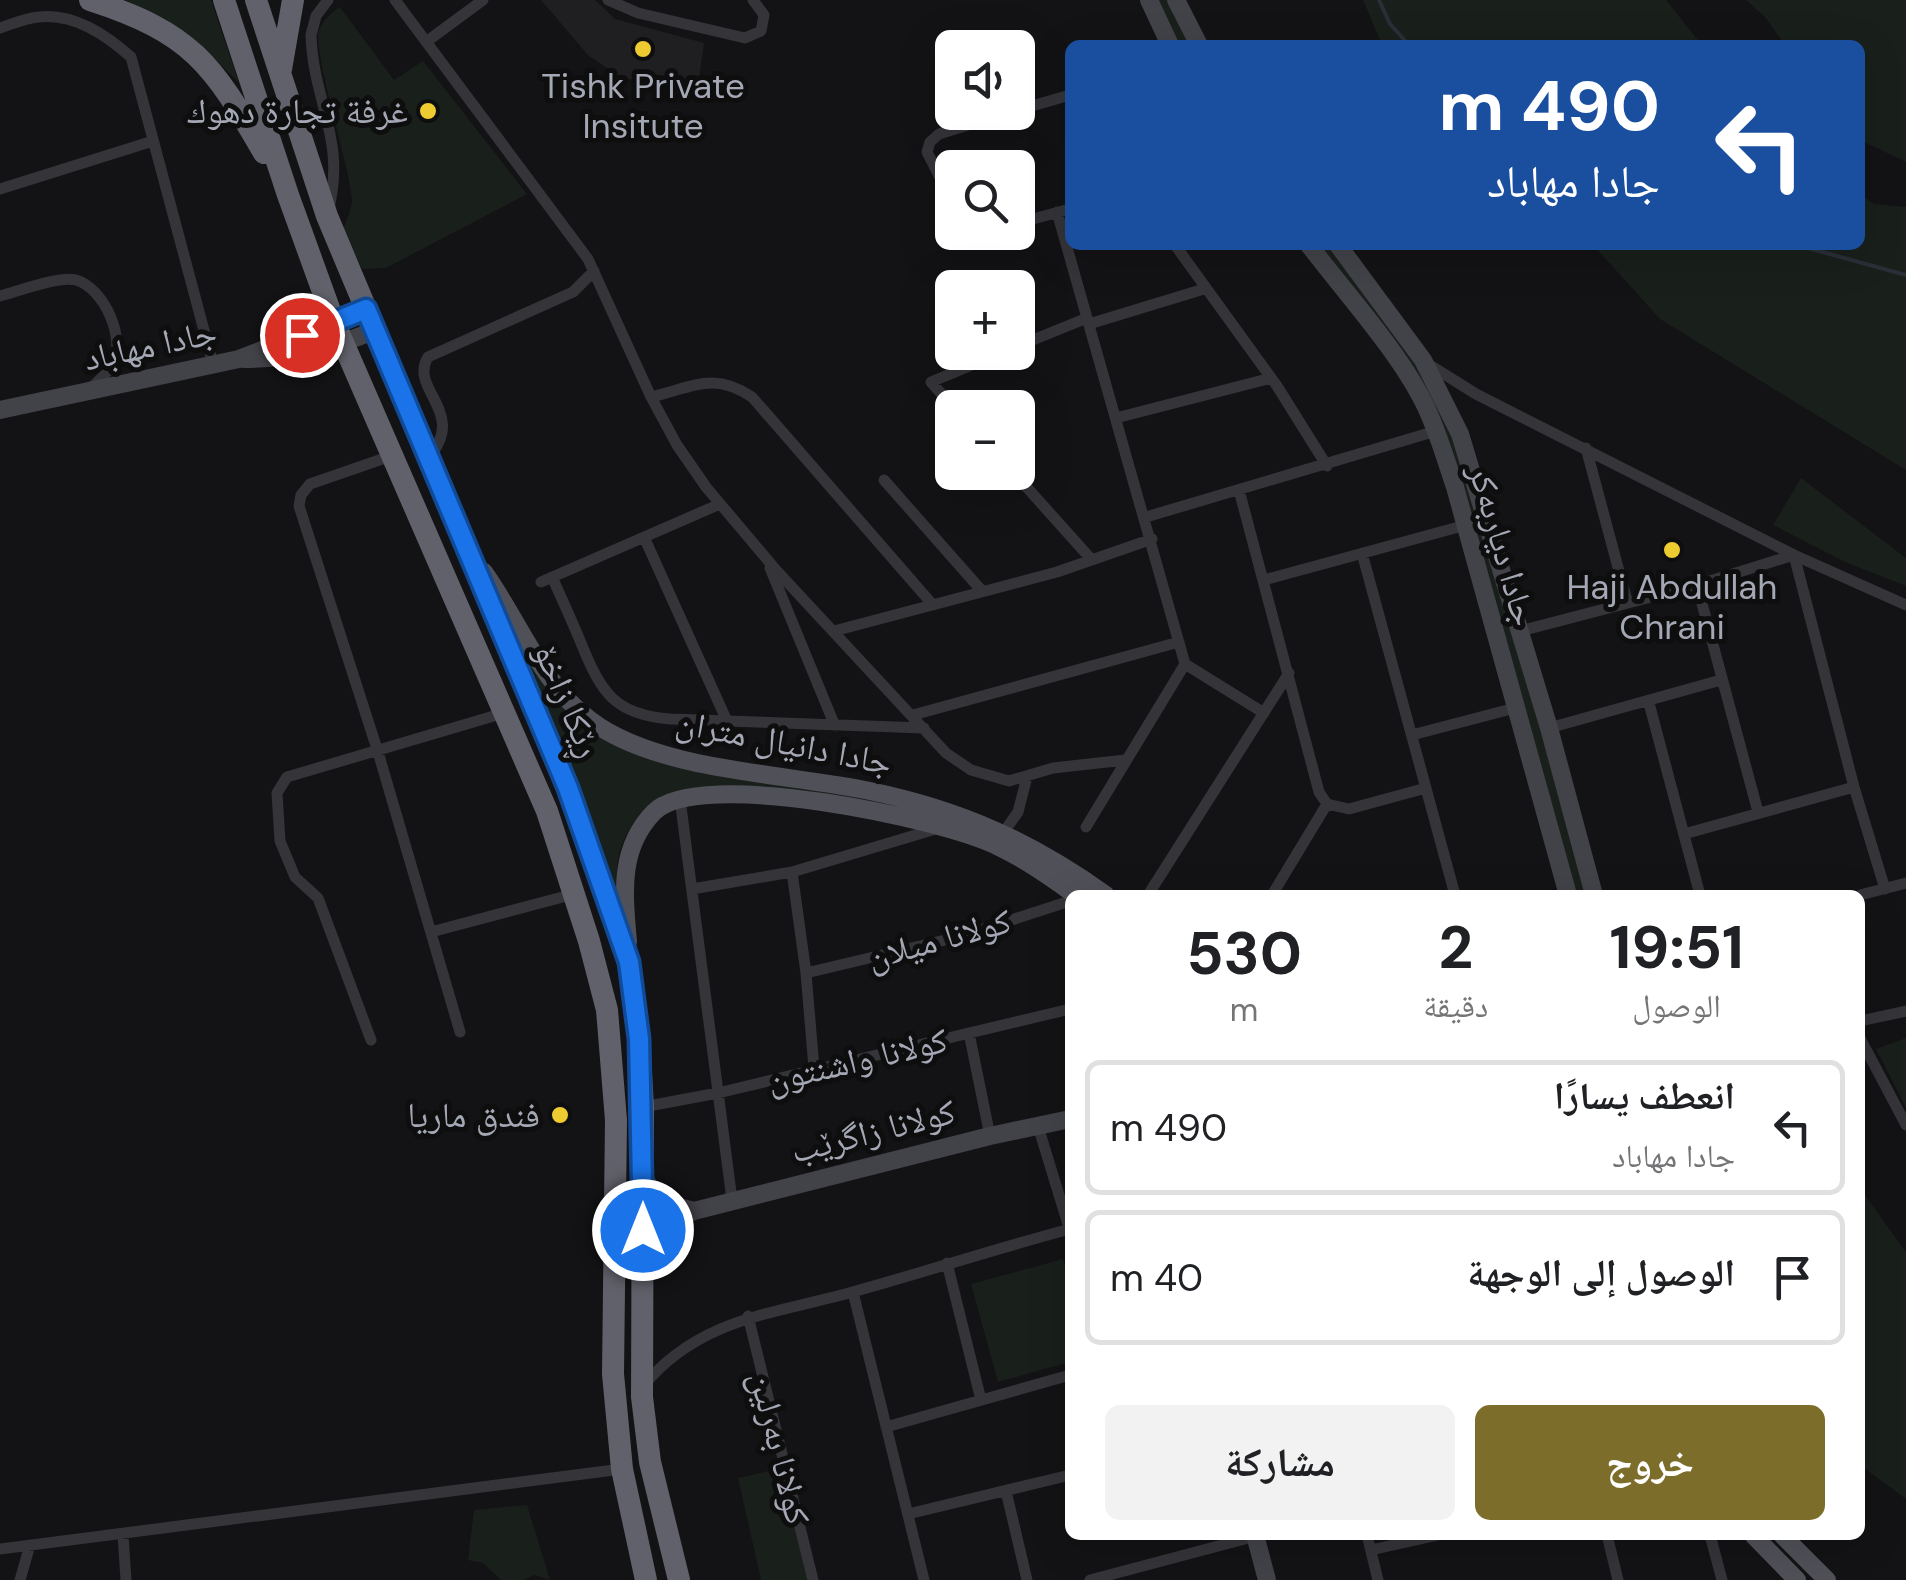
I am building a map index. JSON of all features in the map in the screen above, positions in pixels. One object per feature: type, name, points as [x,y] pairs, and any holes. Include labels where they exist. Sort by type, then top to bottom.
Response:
[{"type":"highway","points":[[90,0],[150,21],[208,65],[288,195]]},
{"type":"highway","name":"ڕێکا زاخۆ","points":[[224,0],[334,322],[547,811],[607,1010],[616,1120],[613,1374],[622,1468],[645,1578]]},
{"type":"highway","name":"ڕێکا زاخۆ","points":[[256,0],[328,216],[568,788],[629,962],[639,1039],[642,1107],[642,1387],[650,1462],[678,1580]]},
{"type":"highway","points":[[280,77],[293,0]]},
{"type":"main road","points":[[1148,0],[1168,40]]},
{"type":"main road","points":[[1176,0],[1196,40]]},
{"type":"main road","name":"جادا دیاربه‌كر","points":[[1313,250],[1414,386],[1436,431],[1466,524],[1567,890]]},
{"type":"main road","name":"جادا دیاربه‌كر","points":[[1342,250],[1423,360],[1460,434],[1549,728],[1593,890]]},
{"type":"main road","points":[[239,359],[271,359],[345,344],[371,320]]},
{"type":"main road","name":"جادا مهاباد","points":[[0,410],[239,359],[334,322],[371,320]]},
{"type":"main road","name":"جادا دانيال متران","points":[[464,544],[502,598],[552,684],[592,721],[674,758],[852,787],[946,818],[1004,832],[1060,862],[1099,890]]},
{"type":"main road","name":"جادا دانيال متران","points":[[680,798],[720,793],[790,797],[946,818],[1067,890]]},
{"type":"main road","points":[[629,962],[623,878],[634,839],[657,809],[680,798]]},
{"type":"main road","name":"كولانا زاگرێب","points":[[642,1257],[662,1226],[694,1211],[1065,1120]]},
{"type":"main road","points":[[643,1174],[649,1189],[661,1199],[694,1211]]},
{"type":"main road","points":[[1257,1540],[1267,1580]]},
{"type":"main road","points":[[1757,1540],[1797,1580]]},
{"type":"main road","points":[[1787,1540],[1827,1580]]},
{"type":"main road","points":[[1794,1540],[1801,1554]]},
{"type":"street","points":[[328,0],[316,16],[310,35],[336,159],[328,216]]},
{"type":"street","points":[[395,0],[594,271],[651,397],[691,466],[765,558],[946,753],[971,770],[1000,780],[1054,768],[1125,760]]},
{"type":"street","points":[[426,42],[483,0]]},
{"type":"street","points":[[608,0],[638,13],[744,38],[761,31],[764,16],[753,0]]},
{"type":"street","points":[[0,28],[40,16],[79,22],[131,57],[213,364]]},
{"type":"street","points":[[1035,105],[1065,96]]},
{"type":"street","points":[[935,166],[928,152],[930,142],[951,130]]},
{"type":"street","points":[[0,189],[153,141]]},
{"type":"street","points":[[1035,218],[1063,210]]},
{"type":"street","points":[[1072,250],[1088,321],[1186,664],[1264,713]]},
{"type":"street","points":[[1178,250],[1271,378],[1327,466]]},
{"type":"street","points":[[428,458],[442,440],[444,425],[424,372],[426,360],[573,292],[594,271]]},
{"type":"street","points":[[0,296],[66,279],[79,281],[92,290],[107,311],[117,351],[112,366],[87,392]]},
{"type":"street","points":[[1035,340],[1204,289]]},
{"type":"street","points":[[1423,360],[1476,394],[1794,555],[1906,605]]},
{"type":"street","points":[[938,390],[931,382],[959,370]]},
{"type":"street","points":[[1116,418],[1271,378]]},
{"type":"street","points":[[651,397],[717,380],[752,397],[933,605]]},
{"type":"street","points":[[1146,517],[1436,431]]},
{"type":"street","points":[[1586,448],[1627,601]]},
{"type":"street","points":[[392,456],[310,484],[299,500],[460,1032]]},
{"type":"street","points":[[884,480],[982,591]]},
{"type":"street","points":[[1029,490],[1091,560]]},
{"type":"street","points":[[1238,490],[1319,792],[1327,804],[1350,810],[1426,788]]},
{"type":"street","points":[[720,504],[546,580],[593,672],[613,700],[644,716],[924,728]]},
{"type":"street","points":[[1264,580],[1466,524]]},
{"type":"street","points":[[644,537],[727,722]]},
{"type":"street","points":[[834,631],[1091,560],[1152,539]]},
{"type":"street","points":[[1362,553],[1454,890]]},
{"type":"street","points":[[1520,631],[1794,555]]},
{"type":"street","points":[[1794,555],[1854,787],[1885,889]]},
{"type":"street","points":[[765,558],[836,726]]},
{"type":"street","points":[[1697,585],[1758,812]]},
{"type":"street","points":[[913,715],[1180,642]]},
{"type":"street","points":[[1086,827],[1186,664]]},
{"type":"street","points":[[1151,890],[1289,673]]},
{"type":"street","points":[[1549,728],[1722,680]]},
{"type":"street","points":[[1649,702],[1699,890]]},
{"type":"street","points":[[1412,734],[1515,708]]},
{"type":"street","points":[[371,1040],[318,898],[295,877],[280,841],[278,793],[286,777],[506,713]]},
{"type":"street","points":[[1004,832],[1023,801],[1027,777]]},
{"type":"street","points":[[1684,834],[1854,787]]},
{"type":"street","points":[[680,798],[732,1200]]},
{"type":"street","points":[[1275,890],[1327,804]]},
{"type":"street","points":[[692,890],[792,872],[946,818]]},
{"type":"street","points":[[792,872],[814,1068]]},
{"type":"street","points":[[1865,894],[1906,882]]},
{"type":"street","points":[[431,932],[574,894]]},
{"type":"street","name":"كولانا ميلان","points":[[806,973],[962,936],[1065,903]]},
{"type":"street","name":"كولانا واشنتون","points":[[642,1107],[718,1093],[1065,1010]]},
{"type":"street","points":[[1865,1020],[1906,1010]]},
{"type":"street","points":[[968,1033],[990,1136]]},
{"type":"street","points":[[1865,1047],[1906,1125]]},
{"type":"street","points":[[1038,1126],[1065,1213]]},
{"type":"street","points":[[642,1387],[681,1348],[748,1316],[853,1292],[1065,1230]]},
{"type":"street","points":[[947,1263],[982,1400]]},
{"type":"street","points":[[853,1292],[924,1580]]},
{"type":"street","name":"كولانا بەرلین","points":[[748,1316],[813,1580]]},
{"type":"street","points":[[886,1427],[1065,1375]]},
{"type":"street","points":[[0,1549],[622,1468]]},
{"type":"street","points":[[908,1514],[1065,1476]]},
{"type":"street","points":[[1006,1491],[1026,1580]]},
{"type":"street","points":[[124,1535],[126,1580]]},
{"type":"street","points":[[1090,1580],[1241,1540]]},
{"type":"street","points":[[1368,1540],[1378,1580]]},
{"type":"street","points":[[1371,1550],[1416,1540]]},
{"type":"street","points":[[1609,1540],[1618,1580]]},
{"type":"street","points":[[1711,1540],[1722,1580]]},
{"type":"street","points":[[20,1580],[30,1545]]},
{"type":"street","points":[[1148,1564],[1153,1580]]},
{"type":"shaded area","points":[[125,0],[211,0],[239,83],[186,36]]},
{"type":"shaded area","name":"Tishk Private Insitute","points":[[541,0],[595,0],[615,19],[704,43],[696,100],[617,75],[588,55]]},
{"type":"shaded area","points":[[1149,0],[1176,0],[1196,40],[1168,40]]},
{"type":"shaded area","points":[[1363,0],[1666,0],[1698,40],[1380,40]]},
{"type":"shaded area","points":[[1746,0],[1906,0],[1906,162],[1865,142],[1865,40],[1781,40]]},
{"type":"shaded area","points":[[340,7],[394,80],[423,61],[527,194],[386,268],[362,269],[343,230],[352,200],[318,42],[323,23]]},
{"type":"shaded area","points":[[1865,198],[1874,204],[1906,207],[1906,470],[1660,319],[1598,250],[1865,250]]},
{"type":"shaded area","points":[[1313,250],[1342,250],[1423,360],[1460,434],[1593,890],[1567,890],[1422,398]]},
{"type":"shaded area","points":[[1801,478],[1906,558],[1906,586],[1845,562],[1773,525]]},
{"type":"shaded area","points":[[511,631],[578,718],[751,779],[902,805],[903,810],[744,789],[692,790],[668,797],[647,809],[631,828],[618,860],[619,901]]},
{"type":"shaded area","points":[[1906,1038],[1906,1108],[1876,1049]]},
{"type":"shaded area","points":[[1865,1195],[1906,1252],[1906,1499],[1865,1469]]},
{"type":"shaded area","points":[[1063,1259],[1065,1363],[998,1382],[971,1284]]},
{"type":"shaded area","points":[[785,1467],[813,1580],[761,1580],[738,1478]]},
{"type":"shaded area","points":[[527,1505],[550,1580],[534,1575],[524,1580],[501,1580],[483,1563],[468,1560],[474,1510]]},
{"type":"waterway","points":[[1379,0],[1390,24],[1404,40]]},
{"type":"waterway","points":[[1815,250],[1906,275]]},
{"type":"place","name":"Tishk Private Insitute","points":[[643,49]]},
{"type":"place","name":"غرفة تجارة دهوك","points":[[428,111]]},
{"type":"place","name":"Haji Abdullah Chrani","points":[[1672,550]]},
{"type":"place","name":"فندق ماريا","points":[[560,1115]]},
{"type":"route","points":[[302,335],[366,309],[568,788],[629,962],[639,1039],[643,1230]]}]
